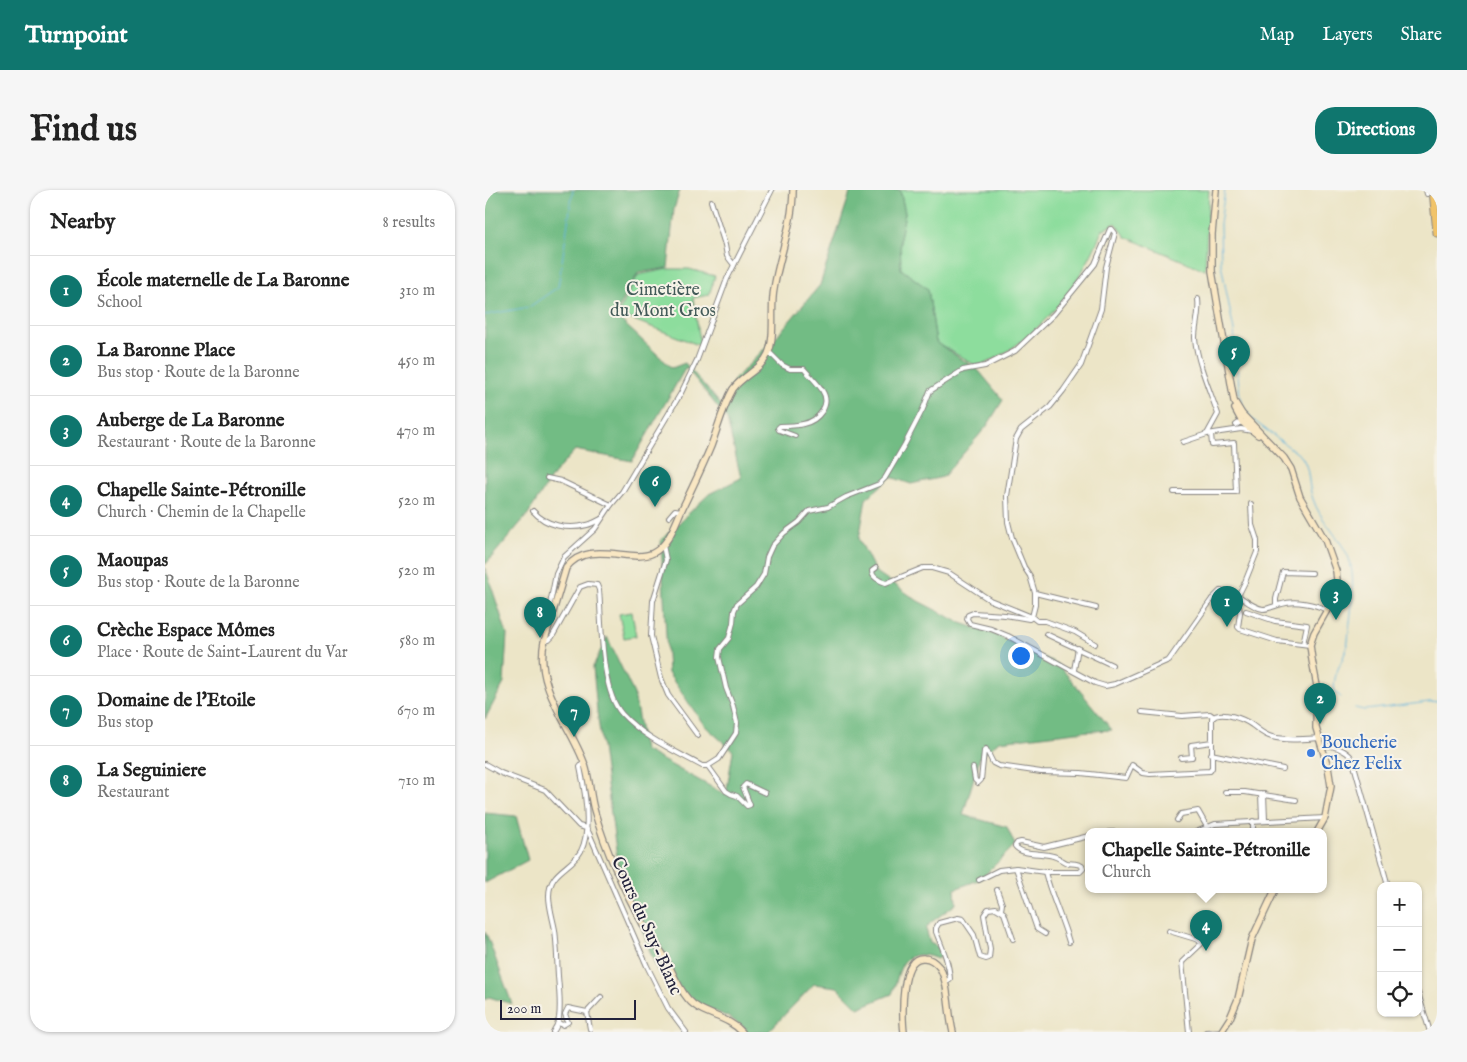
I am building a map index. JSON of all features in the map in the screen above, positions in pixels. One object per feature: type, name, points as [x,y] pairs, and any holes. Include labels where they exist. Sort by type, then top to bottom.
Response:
[{"type":"highway","points":[[1429,191],[1437,233]]},
{"type":"main road","points":[[742,1032],[733,1024],[703,1012],[688,999],[678,985],[664,956],[642,924],[597,820],[584,762],[545,681],[542,660],[547,628],[564,571],[574,560],[585,556],[606,552],[647,555],[663,545],[701,471],[733,389],[741,380],[761,365],[769,352],[773,294],[791,216],[793,190]]},
{"type":"main road","points":[[1216,190],[1212,234],[1213,272],[1233,394],[1241,422],[1254,430],[1284,458],[1291,468],[1300,497],[1325,540],[1334,560],[1337,589],[1314,633],[1311,645],[1311,660],[1317,686],[1315,722],[1331,780],[1325,818],[1319,828]]},
{"type":"main road","points":[[1222,1032],[1238,999],[1252,939],[1274,893]]},
{"type":"main road","points":[[903,1032],[905,984],[911,964],[919,958],[928,958],[940,969],[945,982],[953,1032]]},
{"type":"street","points":[[547,628],[546,624],[556,574],[564,557],[595,529],[628,484],[681,392],[697,360],[719,297],[772,190]]},
{"type":"street","points":[[711,201],[727,256],[734,265]]},
{"type":"street","points":[[544,642],[551,637],[579,587],[588,584],[597,586],[599,590],[601,635],[607,677],[611,693],[621,713],[643,732],[703,766],[708,766],[719,759],[736,733],[737,722],[726,688],[719,657],[720,649],[729,638],[737,604],[756,587],[764,574],[771,546],[799,522],[809,510],[828,506],[879,484],[885,478],[905,444],[930,391],[963,370],[985,366],[1015,351],[1055,314],[1095,264],[1109,229],[1114,229],[1115,233],[1106,267],[1101,309],[1081,365],[1050,407],[1021,430],[1016,439],[1007,496],[1008,522],[1012,538],[1030,576],[1035,593],[1035,605],[1032,616],[1029,619],[1005,614],[973,613],[968,615],[967,619],[970,624],[991,629],[1008,636],[1095,683],[1105,686],[1115,684],[1169,660],[1212,599],[1225,590],[1263,609],[1290,603],[1312,605],[1327,610]]},
{"type":"street","points":[[1174,492],[1237,492],[1235,443],[1212,445],[1209,434],[1218,414],[1196,349],[1195,336],[1199,308],[1198,299]]},
{"type":"street","points":[[769,352],[782,365],[790,369],[804,369],[823,391],[826,401],[824,410],[818,417],[805,424],[779,426],[779,430],[795,436]]},
{"type":"street","points":[[1183,442],[1230,430],[1241,422],[1254,430]]},
{"type":"street","points":[[547,478],[561,481],[611,505]]},
{"type":"street","points":[[1238,596],[1257,552],[1257,540],[1252,525],[1251,504]]},
{"type":"street","points":[[669,517],[675,510],[681,511]]},
{"type":"street","points":[[533,511],[538,517],[557,526],[587,525],[601,519]]},
{"type":"street","points":[[663,545],[666,560],[653,601],[651,636],[661,678],[668,694],[698,736]]},
{"type":"street","points":[[876,568],[872,571],[872,574],[886,583],[923,568],[932,568],[949,573],[990,600],[1032,616],[1037,621],[1045,621],[1075,632],[1095,644]]},
{"type":"street","points":[[1276,605],[1283,572],[1312,573]]},
{"type":"street","points":[[1035,593],[1096,608]]},
{"type":"street","points":[[1212,599],[1232,603],[1239,607],[1238,627],[1240,629],[1277,641],[1311,645]]},
{"type":"street","points":[[1246,611],[1275,621],[1307,625],[1303,644]]},
{"type":"street","points":[[1046,634],[1112,665]]},
{"type":"street","points":[[1074,670],[1078,648]]},
{"type":"street","points":[[1142,712],[1182,716],[1210,714],[1214,717],[1219,715],[1251,724],[1262,733],[1272,737],[1283,739],[1319,738]]},
{"type":"street","points":[[973,768],[975,780],[978,782],[981,780],[984,751],[987,749],[993,763],[999,766],[1041,772],[1081,773],[1126,778],[1131,765],[1150,774],[1210,771],[1214,717]]},
{"type":"street","points":[[1181,758],[1191,757],[1191,745],[1212,742]]},
{"type":"street","points":[[1321,746],[1330,746],[1346,752],[1352,758],[1386,882]]},
{"type":"street","points":[[1211,754],[1283,769]]},
{"type":"street","points":[[553,1032],[558,1023],[560,1005],[556,939],[550,908],[550,888],[551,882],[572,862],[581,851],[583,845],[586,828],[585,788],[580,767],[584,762]]},
{"type":"street","points":[[485,764],[501,774],[545,790],[579,826],[586,828]]},
{"type":"street","points":[[708,766],[726,791],[737,796],[747,806],[750,806],[743,787],[746,784],[765,793]]},
{"type":"street","points":[[1225,792],[1262,794],[1296,800]]},
{"type":"street","points":[[1262,794],[1264,820]]},
{"type":"street","points":[[1177,820],[1181,814],[1198,811],[1207,828],[1215,824],[1325,818]]},
{"type":"street","points":[[1253,821],[1253,828]]},
{"type":"street","name":"Cours du Suy-Blanc","points":[[586,828],[602,860],[647,966],[668,1008],[687,1032]]},
{"type":"street","points":[[979,880],[999,870],[1016,868],[1045,872],[1080,872],[1083,869],[1079,864],[1066,862],[1054,856],[1025,852],[1017,849],[1015,846],[1021,842],[1044,848],[1085,837]]},
{"type":"street","points":[[1016,868],[1037,929],[1045,934]]},
{"type":"street","points":[[1045,872],[1053,902],[1059,911],[1069,942]]},
{"type":"street","points":[[997,890],[1002,904],[1001,910]]},
{"type":"street","points":[[945,982],[949,979],[948,964],[936,932],[937,925],[942,921],[963,919],[974,934],[980,957],[986,959],[989,958],[990,949],[984,915],[991,908],[1005,913],[1013,939]]},
{"type":"street","points":[[1169,931],[1202,940],[1201,944],[1182,962],[1189,1032]]},
{"type":"street","points":[[587,1012],[601,997]]},
{"type":"street","points":[[1422,1007],[1429,1032]]},
{"type":"street","points":[[558,1023],[567,1024],[565,1014],[568,1008],[587,1012]]},
{"type":"street","points":[[587,1012],[590,1029]]},
{"type":"street","points":[[1206,1032],[1222,1032]]},
{"type":"green space","points":[[485,190],[680,190],[674,209],[668,268],[638,273],[615,315],[672,368],[685,363],[722,406],[734,380],[777,336],[820,285],[851,190],[900,190],[905,213],[900,238],[901,269],[928,289],[936,342],[979,371],[1003,400],[987,426],[943,477],[911,484],[891,477],[866,499],[859,539],[875,571],[918,601],[961,623],[994,634],[1058,664],[1112,730],[999,741],[980,757],[963,815],[1007,827],[1015,845],[981,879],[955,889],[956,904],[930,923],[926,929],[930,943],[938,947],[942,955],[937,959],[917,955],[904,962],[898,973],[892,994],[858,1008],[837,987],[814,984],[768,1032],[746,1032],[744,1027],[728,1017],[675,993],[657,970],[618,865],[597,711],[593,667],[607,637],[634,694],[644,750],[726,795],[733,751],[704,725],[668,673],[661,540],[709,494],[741,478],[727,419],[686,367],[632,461],[575,450],[553,475],[528,514],[485,565]]},
{"type":"green space","points":[[900,190],[1209,190],[1205,270],[1126,237],[1116,223],[1102,230],[1078,279],[1043,322],[1029,335],[997,358],[978,367],[936,342],[928,289],[901,269],[900,238],[905,213]]},
{"type":"green space","name":"Cimetière du Mont Gros","points":[[668,269],[689,269],[715,276],[709,295],[693,298],[701,346],[618,314],[638,275]]},
{"type":"green space","points":[[485,567],[507,634],[504,683],[485,719]]},
{"type":"green space","points":[[632,612],[636,636],[624,638],[619,614]]},
{"type":"green space","points":[[485,813],[516,816],[528,860],[485,883]]},
{"type":"green space","points":[[485,932],[512,1004],[489,997],[485,1000]]},
{"type":"waterway","points":[[485,315],[529,307],[558,287],[573,190]]},
{"type":"waterway","points":[[1225,190],[1220,224],[1221,264],[1234,331],[1240,397],[1244,408],[1253,420],[1301,456],[1308,471],[1311,493],[1316,507],[1343,547],[1350,563],[1353,585],[1348,641],[1334,685],[1335,692],[1341,697]]},
{"type":"waterway","points":[[1355,708],[1364,710],[1437,701]]},
{"type":"place","name":"Maoupas","points":[[1234,377]]},
{"type":"place","name":"Crèche Espace Mômes","points":[[655,507]]},
{"type":"place","name":"Auberge de La Baronne","points":[[1336,620]]},
{"type":"place","name":"École maternelle de La Baronne","points":[[1227,627]]},
{"type":"place","name":"La Seguiniere","points":[[540,638]]},
{"type":"place","name":"La Baronne Place","points":[[1320,724]]},
{"type":"place","name":"Domaine de l'Etoile","points":[[574,737]]},
{"type":"place","name":"Boucherie Chez Felix","points":[[1311,753]]},
{"type":"place","name":"Chapelle Sainte-Pétronille","points":[[1206,951]]}]
